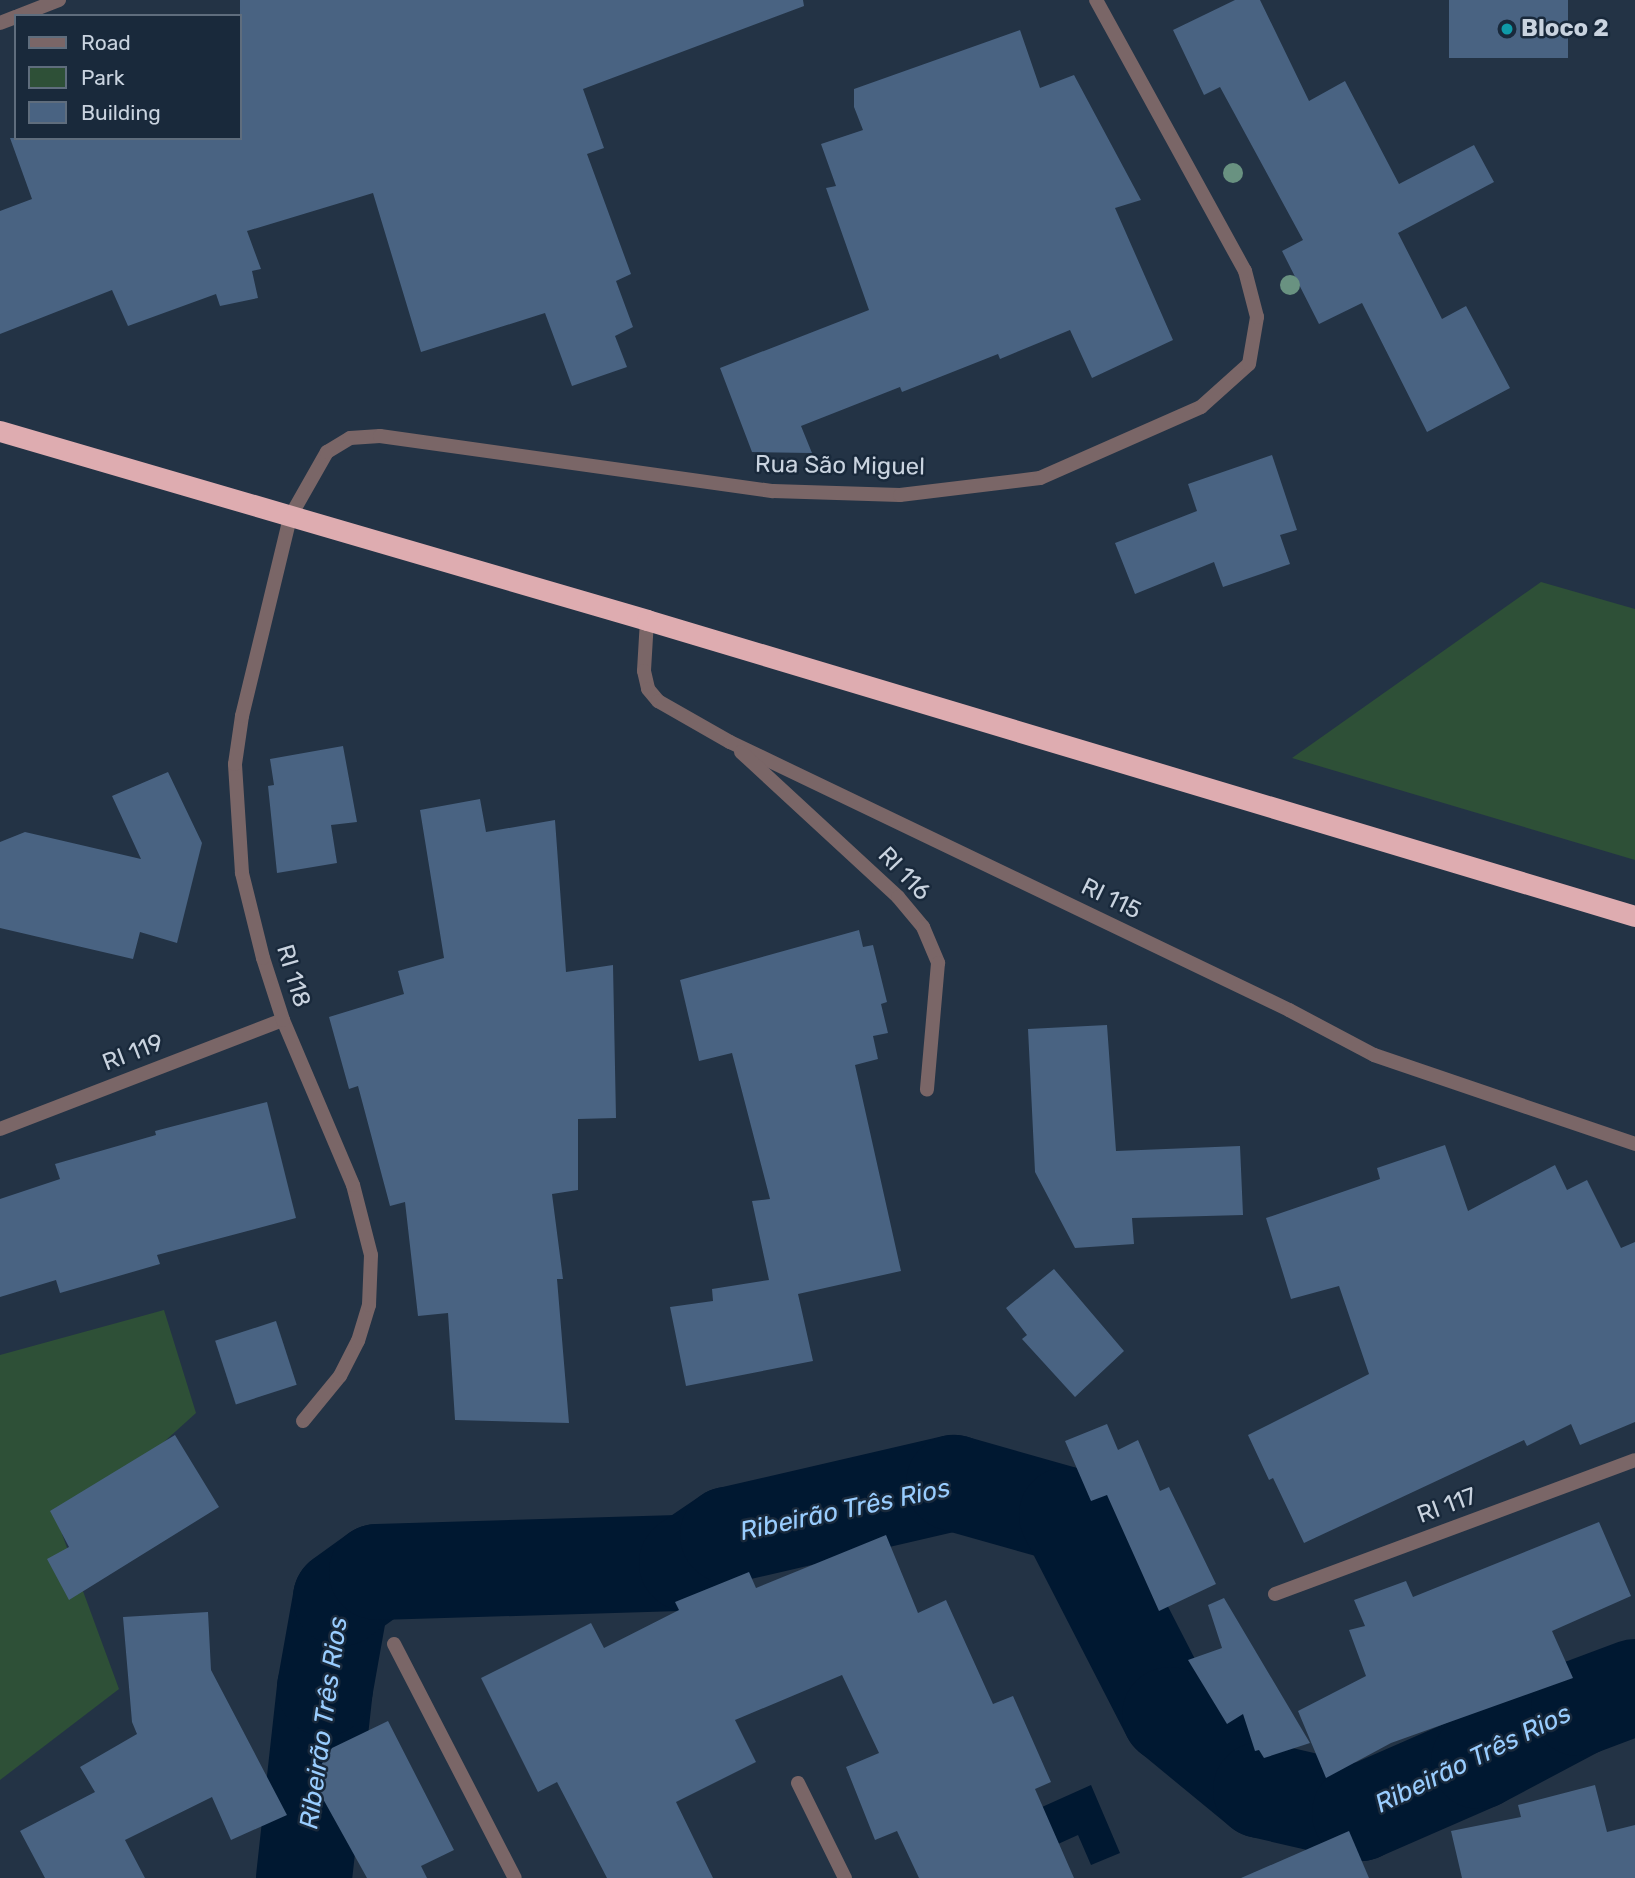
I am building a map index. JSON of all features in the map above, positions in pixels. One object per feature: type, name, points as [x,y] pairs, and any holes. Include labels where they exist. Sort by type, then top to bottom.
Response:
[{"type":"highway","points":[[0,431],[647,620],[1635,916]]},
{"type":"street","points":[[22,14],[59,0]]},
{"type":"street","name":"Rua São Miguel","points":[[290,517],[327,452],[350,438],[380,436],[773,491],[900,495],[1040,478],[1201,407],[1249,364],[1257,317],[1245,271],[1096,0]]},
{"type":"street","name":"RI 118","points":[[290,517],[242,716],[235,764],[242,873],[263,958],[283,1020],[353,1185],[371,1255],[369,1305],[358,1341],[340,1376],[303,1421]]},
{"type":"street","name":"RI 115","points":[[647,620],[643,671],[648,689],[658,701],[730,742],[1289,1010],[1374,1055],[1635,1144]]},
{"type":"street","name":"RI 116","points":[[730,742],[898,897],[923,927],[938,964],[927,1090]]},
{"type":"street","name":"RI 119","points":[[0,1129],[283,1020]]},
{"type":"street","name":"RI 117","points":[[1275,1594],[1635,1460]]},
{"type":"street","points":[[394,1644],[515,1878]]},
{"type":"street","points":[[798,1783],[845,1878]]},
{"type":"green space","points":[[1541,582],[1635,609],[1635,860],[1292,758]]},
{"type":"green space","points":[[164,1310],[196,1413],[62,1534],[119,1689],[0,1780],[0,1355]]},
{"type":"water","points":[[1091,1785],[1120,1853],[1091,1865],[1078,1835],[1058,1844],[1042,1807]]},
{"type":"building","points":[[240,0],[803,0],[804,6],[583,89],[604,148],[587,154],[631,274],[616,281],[633,327],[615,336],[627,367],[572,386],[545,313],[421,352],[373,193],[247,231],[261,269],[252,271],[258,298],[220,306],[216,294],[128,326],[112,290],[0,334],[0,211],[32,199],[10,138],[242,140]]},
{"type":"building","points":[[1235,0],[1260,0],[1309,101],[1345,81],[1399,184],[1474,145],[1494,182],[1398,233],[1442,319],[1466,306],[1510,388],[1427,432],[1362,303],[1319,324],[1282,251],[1303,240],[1220,87],[1204,95],[1173,30]]},
{"type":"building","name":"Bloco 2","points":[[1449,0],[1568,0],[1568,58],[1449,58]]},
{"type":"building","points":[[1020,30],[1040,88],[1074,75],[1141,200],[1115,208],[1173,340],[1092,378],[1070,330],[1000,359],[998,354],[902,392],[900,387],[801,426],[812,453],[752,452],[720,368],[869,310],[826,188],[836,186],[821,144],[863,130],[854,107],[854,89]]},
{"type":"building","points":[[1272,455],[1297,530],[1280,535],[1290,564],[1223,587],[1214,562],[1135,594],[1115,543],[1197,511],[1188,484]]},
{"type":"building","points":[[343,746],[357,822],[331,825],[337,863],[277,873],[268,786],[274,785],[270,759]]},
{"type":"building","points":[[168,772],[202,843],[177,943],[140,932],[133,959],[0,928],[0,842],[25,832],[141,859],[112,796]]},
{"type":"building","points":[[480,799],[486,832],[555,820],[566,972],[613,965],[616,1118],[578,1119],[578,1190],[552,1194],[563,1279],[557,1279],[569,1423],[455,1420],[448,1313],[418,1316],[405,1202],[390,1206],[358,1086],[349,1089],[329,1017],[404,994],[398,971],[444,958],[420,810]]},
{"type":"building","points":[[859,930],[863,947],[873,945],[887,1002],[881,1004],[888,1033],[873,1036],[878,1059],[855,1065],[901,1271],[798,1294],[813,1361],[686,1386],[670,1307],[713,1301],[712,1289],[769,1280],[752,1201],[770,1199],[732,1053],[699,1061],[680,980]]},
{"type":"building","points":[[1107,1025],[1116,1151],[1240,1146],[1243,1215],[1132,1218],[1134,1244],[1075,1248],[1035,1172],[1028,1029]]},
{"type":"building","points":[[267,1102],[296,1218],[157,1255],[160,1264],[60,1293],[56,1280],[0,1297],[0,1199],[60,1179],[55,1164],[156,1135],[155,1131]]},
{"type":"building","points":[[1445,1145],[1468,1211],[1555,1165],[1567,1190],[1587,1180],[1621,1248],[1635,1242],[1635,1422],[1580,1445],[1571,1424],[1527,1446],[1524,1440],[1304,1543],[1273,1478],[1269,1480],[1248,1435],[1369,1374],[1339,1286],[1291,1299],[1266,1218],[1380,1179],[1377,1168]]},
{"type":"building","points":[[1054,1269],[1124,1351],[1075,1397],[1022,1339],[1027,1335],[1006,1308]]},
{"type":"building","points":[[276,1321],[297,1385],[236,1404],[215,1341]]},
{"type":"building","points":[[1107,1424],[1118,1450],[1138,1440],[1160,1491],[1169,1487],[1216,1584],[1159,1611],[1107,1495],[1091,1501],[1065,1441]]},
{"type":"building","points":[[175,1435],[219,1507],[69,1600],[47,1559],[69,1547],[50,1511]]},
{"type":"building","points":[[1599,1522],[1631,1596],[1552,1631],[1573,1678],[1391,1743],[1326,1778],[1298,1711],[1366,1676],[1349,1630],[1365,1626],[1354,1600],[1406,1581],[1413,1597]]},
{"type":"building","points":[[886,1535],[918,1613],[946,1600],[993,1704],[1013,1696],[1051,1782],[1035,1789],[1074,1878],[919,1878],[897,1831],[875,1840],[846,1767],[879,1753],[842,1675],[735,1720],[756,1762],[676,1802],[713,1878],[607,1878],[557,1782],[538,1792],[481,1678],[591,1623],[604,1648],[679,1610],[675,1602],[749,1572],[756,1588]]},
{"type":"building","points":[[1224,1598],[1310,1743],[1264,1758],[1259,1750],[1255,1751],[1243,1714],[1227,1724],[1188,1660],[1222,1648],[1208,1605]]},
{"type":"building","points":[[208,1612],[211,1670],[287,1815],[231,1840],[212,1797],[125,1840],[145,1878],[45,1878],[20,1831],[95,1792],[80,1767],[137,1734],[132,1722],[123,1617]]},
{"type":"building","points":[[388,1721],[454,1850],[421,1866],[427,1878],[367,1878],[312,1779],[332,1748]]},
{"type":"building","points":[[1595,1785],[1607,1832],[1635,1825],[1635,1878],[1462,1878],[1451,1831],[1521,1817],[1518,1805]]},
{"type":"building","points":[[1349,1831],[1369,1878],[1241,1878]]},
{"type":"waterway","name":"Ribeirão Três Rios","points":[[304,1878],[325,1688],[341,1598],[377,1572],[687,1563],[728,1535],[954,1483],[1067,1515],[1170,1715],[1261,1790],[1360,1813],[1479,1761],[1579,1708],[1635,1687]]},
{"type":"place","name":"Bloco 2","points":[[1507,29]]}]
